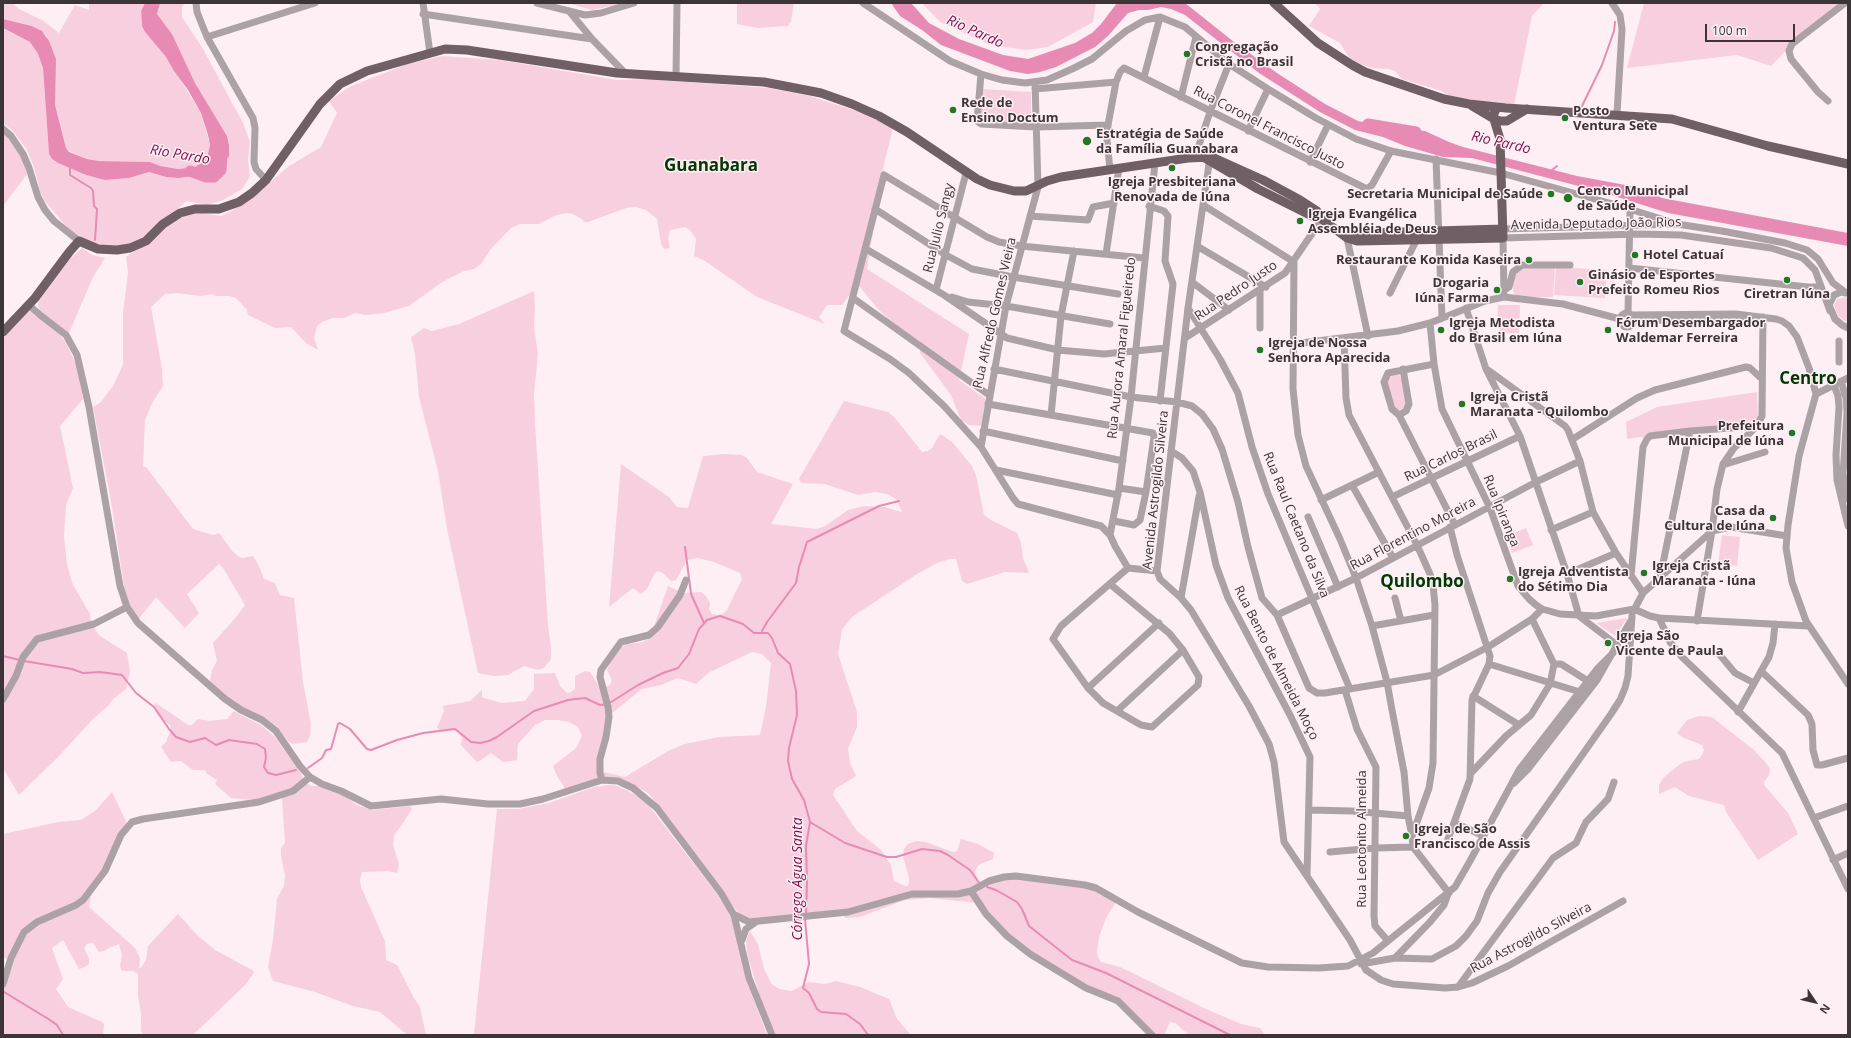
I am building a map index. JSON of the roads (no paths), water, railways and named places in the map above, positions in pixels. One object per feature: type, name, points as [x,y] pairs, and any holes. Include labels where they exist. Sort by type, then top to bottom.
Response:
[{"type":"main road","points":[[1274,3],[1318,42],[1352,65],[1365,72],[1431,95],[1469,104],[1672,119],[1768,146],[1848,164]]},
{"type":"main road","points":[[3,332],[29,304],[79,241],[98,249],[117,250],[130,248],[146,241],[163,224],[180,213],[190,210],[219,209],[232,206],[246,198],[266,180],[320,104],[340,84],[362,73],[444,49],[467,50],[577,68],[626,74],[764,82],[821,93],[859,107],[893,123],[966,173],[990,185],[1007,190],[1023,192],[1038,187],[1056,178],[1154,163],[1205,158],[1263,180],[1297,198],[1317,211],[1320,218],[1349,239]]},
{"type":"main road","points":[[1469,104],[1494,119],[1507,121],[1527,109]]},
{"type":"main road","points":[[1501,107],[1494,119],[1500,140],[1503,234]]},
{"type":"main road","points":[[1500,140],[1508,114],[1501,107]]},
{"type":"main road","name":"Avenida Deputado João Rios","points":[[1349,239],[1360,234],[1503,234]]},
{"type":"main road","name":"Avenida Deputado João Rios","points":[[1349,239],[1360,242],[1417,240],[1438,235]]},
{"type":"street","points":[[196,3],[197,12],[207,37],[253,118],[255,128],[254,162],[256,169],[266,180]]},
{"type":"street","points":[[207,37],[314,3]]},
{"type":"street","points":[[422,3],[430,53]]},
{"type":"street","points":[[537,3],[588,14],[634,3]]},
{"type":"street","points":[[676,77],[677,3]]},
{"type":"street","points":[[863,3],[942,56],[982,74],[1002,80],[1035,86],[1116,82],[1108,125],[1107,140],[1114,169],[1114,204],[1106,254]]},
{"type":"street","points":[[1612,3],[1620,15],[1622,29],[1617,114]]},
{"type":"street","points":[[1828,101],[1818,92],[1790,58],[1789,52],[1792,44],[1845,3]]},
{"type":"street","points":[[569,10],[592,39],[626,74]]},
{"type":"street","points":[[423,14],[592,39]]},
{"type":"street","points":[[1035,86],[1087,61],[1126,31],[1145,20],[1160,17],[1176,23],[1229,64],[1268,89],[1328,125],[1356,139],[1391,151],[1501,170],[1630,208],[1677,224]]},
{"type":"street","points":[[1144,77],[1160,17]]},
{"type":"street","points":[[1181,97],[1196,37]]},
{"type":"street","name":"Avenida Astrogildo Silveira","points":[[1229,64],[1210,112],[1205,158],[1203,205],[1188,308],[1157,571],[1160,579],[1181,598],[1191,610],[1249,706],[1269,744],[1274,762],[1283,839],[1350,940],[1361,962]]},
{"type":"street","name":"Rua Coronel Francisco Justo","points":[[1116,82],[1120,72],[1125,68],[1310,162],[1369,189],[1391,151]]},
{"type":"street","points":[[982,74],[978,122],[981,124],[1036,127],[1108,125]]},
{"type":"street","name":"Rua Alfredo Gomes Vieira","points":[[981,447],[989,395],[1006,306],[1038,187],[1035,86]]},
{"type":"street","points":[[1248,131],[1268,89]]},
{"type":"street","points":[[1310,162],[1328,125]]},
{"type":"street","points":[[3,129],[13,140],[26,160],[38,196],[45,210],[54,221],[79,241]]},
{"type":"street","points":[[1436,159],[1442,318]]},
{"type":"street","name":"Rua Aurora Amaral Figueiredo","points":[[1110,535],[1119,491],[1131,397],[1154,163]]},
{"type":"street","name":"Rua Julio Sangy","points":[[936,290],[966,173]]},
{"type":"street","points":[[1128,568],[1106,529],[1096,524],[1018,504],[981,447],[953,414],[909,373],[890,359],[844,331],[884,175],[999,242],[1021,246],[1144,258]]},
{"type":"street","points":[[1030,216],[1088,220],[1093,207],[1114,204]]},
{"type":"street","points":[[1203,205],[1294,262],[1294,401],[1298,435],[1306,466],[1340,539],[1356,578],[1372,626],[1387,682],[1404,772],[1412,847],[1449,893]]},
{"type":"street","points":[[1149,206],[1164,211],[1169,218],[1165,261],[1173,284],[1160,401]]},
{"type":"street","points":[[1504,293],[1563,304],[1620,320],[1624,326],[1629,326],[1631,317],[1629,268],[1630,208]]},
{"type":"street","points":[[875,209],[946,255],[978,270],[1118,294]]},
{"type":"street","name":"Rua Pedro Justo","points":[[1185,338],[1286,273],[1320,218]]},
{"type":"street","name":"Avenida Deputado João Rios","points":[[1503,234],[1677,224],[1766,239],[1801,248],[1813,254],[1833,283],[1846,293]]},
{"type":"street","points":[[1503,234],[1504,293]]},
{"type":"street","name":"Avenida Deputado João Rios","points":[[1503,234],[1704,237],[1789,252],[1803,258],[1811,265],[1830,311]]},
{"type":"street","points":[[1349,239],[1368,336]]},
{"type":"street","points":[[1390,294],[1417,240]]},
{"type":"street","points":[[1197,246],[1263,289],[1260,328]]},
{"type":"street","points":[[866,249],[944,295],[1010,339],[1058,350],[1104,354],[1166,348]]},
{"type":"street","points":[[1051,415],[1061,316],[1074,251]]},
{"type":"street","points":[[1293,344],[1368,336],[1398,331],[1430,323],[1504,293],[1509,287],[1513,272],[1522,265],[1570,265]]},
{"type":"street","points":[[1629,268],[1821,287]]},
{"type":"street","points":[[1192,282],[1229,310]]},
{"type":"street","points":[[1846,293],[1837,293],[1832,298],[1829,305],[1830,311],[1838,322],[1848,328]]},
{"type":"street","points":[[944,295],[968,302],[1006,306],[1110,324]]},
{"type":"street","points":[[853,298],[989,395]]},
{"type":"street","points":[[29,304],[66,335],[73,344],[79,362],[109,517],[118,577],[127,607],[134,618],[145,629],[225,698],[241,710],[262,720],[276,730],[300,766],[310,777],[322,784],[374,806],[441,799],[488,804],[520,804],[543,799],[602,780],[627,783],[646,797],[657,808],[720,893],[734,915],[742,941],[749,978],[772,1035]]},
{"type":"street","name":"Rua Raul Caetano da Silva","points":[[1188,308],[1202,328],[1238,393],[1252,446],[1268,494],[1312,598],[1348,689]]},
{"type":"street","points":[[1466,308],[1486,368],[1520,436],[1536,482],[1550,530],[1567,574],[1579,616],[1617,645]]},
{"type":"street","points":[[1620,320],[1624,313],[1631,317],[1736,314],[1782,321],[1792,330],[1806,360],[1816,394],[1799,456],[1787,536],[1787,556],[1797,599],[1808,626],[1848,684]]},
{"type":"street","points":[[1697,621],[1712,531],[1717,489],[1723,464],[1734,448],[1757,426],[1763,412],[1763,317]]},
{"type":"street","name":"Rua Ipiranga","points":[[1430,323],[1434,364],[1442,409],[1490,508],[1518,586],[1528,599],[1542,609],[1560,614],[1596,616],[1634,609]]},
{"type":"street","points":[[1344,338],[1347,411],[1417,545],[1430,574],[1433,585],[1434,675],[1432,774],[1425,801],[1412,836]]},
{"type":"street","points":[[1839,341],[1839,362]]},
{"type":"street","points":[[1434,364],[1388,373],[1384,379],[1392,409],[1399,415],[1452,526],[1457,556],[1488,646],[1489,664],[1473,696],[1471,773],[1455,823],[1448,839]]},
{"type":"street","points":[[1573,439],[1637,398],[1655,390],[1746,367],[1750,368],[1762,379]]},
{"type":"street","points":[[1486,368],[1565,426],[1573,439],[1593,512],[1616,553],[1643,592]]},
{"type":"street","points":[[994,369],[1054,383],[1131,397],[1177,402],[1188,405],[1207,419],[1222,449],[1238,502],[1248,547],[1262,598],[1277,615],[1309,688],[1317,693],[1434,675],[1488,646],[1532,619],[1542,609]]},
{"type":"street","points":[[1399,415],[1406,411],[1409,404],[1403,369]]},
{"type":"street","points":[[1816,394],[1845,380],[1847,414],[1843,474],[1848,499]]},
{"type":"street","points":[[1834,385],[1838,396],[1839,407],[1836,455],[1837,480],[1848,526]]},
{"type":"street","points":[[988,404],[1150,431],[1154,434],[1146,492],[1140,520],[1138,524],[1134,525],[1114,521]]},
{"type":"street","points":[[1631,576],[1644,444],[1650,436],[1690,431],[1757,426]]},
{"type":"street","points":[[983,431],[1123,461]]},
{"type":"street","points":[[1660,578],[1690,431]]},
{"type":"street","name":"Rua Carlos Brasil","points":[[1392,497],[1520,436]]},
{"type":"street","name":"Rua Bento de Almeida Moço","points":[[1171,451],[1182,458],[1192,471],[1200,492],[1213,554],[1228,598],[1290,715],[1310,757],[1307,875]]},
{"type":"street","points":[[1723,464],[1765,452]]},
{"type":"street","name":"Rua Florentino Moreira","points":[[1277,615],[1356,578],[1452,526],[1490,508],[1536,482],[1580,461]]},
{"type":"street","points":[[996,470],[1119,491],[1146,492]]},
{"type":"street","points":[[1321,500],[1379,472]]},
{"type":"street","points":[[1352,485],[1393,558]]},
{"type":"street","points":[[1181,598],[1200,492]]},
{"type":"street","points":[[1550,530],[1593,512]]},
{"type":"street","points":[[1308,517],[1338,587]]},
{"type":"street","points":[[1513,783],[1528,769],[1597,680],[1613,653],[1643,592],[1712,531],[1731,527],[1787,536]]},
{"type":"street","points":[[1567,574],[1616,553]]},
{"type":"street","points":[[1110,584],[1159,623],[1183,650],[1197,673],[1199,680],[1198,685],[1152,726],[1141,725],[1103,703],[1088,688],[1054,642],[1053,636],[1061,626],[1128,568],[1157,571]]},
{"type":"street","points":[[602,780],[600,773],[600,759],[606,738],[609,713],[600,677],[601,670],[620,642],[649,635],[654,632],[665,619],[680,595],[686,580]]},
{"type":"street","points":[[1395,598],[1401,620]]},
{"type":"street","points":[[3,699],[23,657],[34,641],[41,637],[94,624],[127,607]]},
{"type":"street","points":[[1634,609],[1659,618],[1808,626]]},
{"type":"street","points":[[1372,626],[1434,615]]},
{"type":"street","points":[[734,915],[747,922],[756,922],[856,910],[912,894],[952,895],[971,891],[989,881],[1004,877],[1016,876],[1085,885],[1102,890],[1138,912],[1242,963],[1268,967],[1319,968],[1343,967],[1361,962],[1395,958],[1432,959],[1456,946],[1472,929],[1500,872],[1620,700],[1628,676],[1632,616]]},
{"type":"street","points":[[1659,618],[1670,642],[1676,651],[1782,753],[1848,889]]},
{"type":"street","points":[[1471,773],[1496,745],[1531,715],[1550,684],[1554,664],[1532,619]]},
{"type":"street","points":[[1088,688],[1159,623]]},
{"type":"street","points":[[1738,712],[1772,649],[1775,624]]},
{"type":"street","points":[[1117,711],[1183,650]]},
{"type":"street","points":[[1395,958],[1444,905],[1449,893],[1462,875],[1519,770],[1588,680],[1613,653]]},
{"type":"street","points":[[1719,654],[1735,672],[1754,683]]},
{"type":"street","points":[[1489,664],[1580,692]]},
{"type":"street","points":[[1554,664],[1561,664],[1588,680]]},
{"type":"street","points":[[1836,666],[1848,674]]},
{"type":"street","points":[[1761,671],[1808,715],[1812,724],[1813,750],[1817,765],[1822,766],[1848,758]]},
{"type":"street","name":"Rua Leotonito Almeida","points":[[1348,689],[1357,729],[1376,767],[1377,791],[1375,812],[1373,902],[1375,926],[1388,941]]},
{"type":"street","points":[[1473,696],[1520,725]]},
{"type":"street","points":[[3,984],[11,958],[24,932],[37,922],[76,905],[83,900],[107,868],[121,835],[132,822],[143,819],[259,802],[293,791],[310,777]]},
{"type":"street","points":[[1458,987],[1553,858],[1574,845],[1586,822],[1608,800],[1614,782]]},
{"type":"street","points":[[1814,818],[1848,806]]},
{"type":"street","points":[[1309,810],[1375,812],[1408,816]]},
{"type":"street","points":[[1455,823],[1484,836]]},
{"type":"street","points":[[1330,852],[1375,848],[1412,847]]},
{"type":"street","points":[[1833,860],[1848,853]]},
{"type":"street","points":[[971,891],[986,914],[1007,936],[1030,954],[1082,985],[1118,1001],[1152,1035]]},
{"type":"street","points":[[1361,962],[1449,893]]},
{"type":"street","name":"Rua Astrogildo Silveira","points":[[1361,962],[1370,973],[1393,984],[1432,988],[1458,987],[1482,979],[1508,966],[1623,901]]},
{"type":"street","points":[[742,941],[746,930],[756,922]]},
{"type":"waterway","points":[[1582,106],[1602,65],[1614,31],[1615,22]]},
{"type":"waterway","name":"Rio Pardo","points":[[1368,124],[1416,132]]},
{"type":"waterway","name":"Rio Pardo","points":[[190,171],[206,177],[214,177],[221,170],[222,153]]},
{"type":"waterway","points":[[70,166],[70,175],[91,188],[93,191],[94,206],[97,209],[95,240]]},
{"type":"waterway","points":[[1552,170],[1557,166]]},
{"type":"waterway","points":[[762,631],[796,583],[799,567],[807,542],[879,506],[899,501]]},
{"type":"waterway","points":[[685,547],[691,594],[704,623]]},
{"type":"waterway","name":"Córrego Água Santa","points":[[308,768],[322,758],[326,750],[331,749],[338,724],[340,723],[350,729],[367,749],[371,750],[397,740],[423,733],[455,729],[471,742],[480,743],[497,737],[534,711],[568,700],[585,698],[600,705],[608,704],[638,685],[663,673],[678,668],[689,654],[699,629],[707,620],[720,616],[743,624],[754,633],[768,633],[772,638],[778,653],[790,664],[796,691],[797,715],[789,748],[788,761],[792,779],[804,800],[810,822],[806,846],[806,915]]},
{"type":"waterway","name":"Córrego Água Santa","points":[[3,656],[20,660]]},
{"type":"waterway","name":"Córrego Água Santa","points":[[24,661],[72,669],[83,673],[100,672],[122,675],[136,693],[154,707],[176,737],[190,742],[205,738],[216,745],[229,740],[257,744],[265,749],[266,758],[264,767],[268,773],[276,775],[296,770]]},
{"type":"waterway","points":[[810,822],[845,843],[887,857],[896,857],[922,849],[940,851],[970,870],[980,884]]},
{"type":"waterway","points":[[987,887],[996,890],[1017,902],[1022,909],[1029,926],[1072,960],[1106,973],[1230,1035]]},
{"type":"waterway","name":"Córrego Água Santa","points":[[805,919],[809,964],[803,988],[809,993],[817,1009],[821,1012],[846,1014],[860,1024],[868,1035]]},
{"type":"waterway","points":[[4,992],[57,1025],[63,1035]]},
{"type":"place","name":"Congregação Cristã no Brasil","points":[[1187,54]]},
{"type":"place","name":"Rede de Ensino Doctum","points":[[953,110]]},
{"type":"place","name":"Posto Ventura Sete","points":[[1565,118]]},
{"type":"place","name":"Estratégia de Saúde da Família Guanabara","points":[[1087,141]]},
{"type":"place","name":"Igreja Presbiteriana Renovada de Iúna","points":[[1172,168]]},
{"type":"place","name":"Secretaria Municipal de Saúde","points":[[1551,194]]},
{"type":"place","name":"Centro Municipal de Saúde","points":[[1568,198]]},
{"type":"place","name":"Igreja Evangélica Assembléia de Deus","points":[[1300,221]]},
{"type":"place","name":"Hotel Catuaí","points":[[1635,255]]},
{"type":"place","name":"Restaurante Komida Kaseira","points":[[1529,260]]},
{"type":"place","name":"Ciretran Iúna","points":[[1787,280]]},
{"type":"place","name":"Ginásio de Esportes Prefeito Romeu Rios","points":[[1580,282]]},
{"type":"place","name":"Drogaria Iúna Farma","points":[[1497,290]]},
{"type":"place","name":"Igreja Metodista do Brasil em Iúna","points":[[1441,330]]},
{"type":"place","name":"Fórum Desembargador Waldemar Ferreira","points":[[1608,330]]},
{"type":"place","name":"Igreja de Nossa Senhora Aparecida","points":[[1260,350]]},
{"type":"place","name":"Igreja Cristã Maranata - Quilombo","points":[[1462,404]]},
{"type":"place","name":"Prefeitura Municipal de Iúna","points":[[1792,433]]},
{"type":"place","name":"Casa da Cultura de Iúna","points":[[1773,518]]},
{"type":"place","name":"Igreja Cristã Maranata - Iúna","points":[[1644,573]]},
{"type":"place","name":"Igreja Adventista do Sétimo Dia","points":[[1510,579]]},
{"type":"place","name":"Igreja São Vicente de Paula","points":[[1608,643]]},
{"type":"place","name":"Igreja de São Francisco de Assis","points":[[1406,836]]},
{"type":"district","name":"Guanabara","points":[[711,166]]},
{"type":"district","name":"Centro","points":[[1808,379]]},
{"type":"district","name":"Quilombo","points":[[1422,582]]}]
